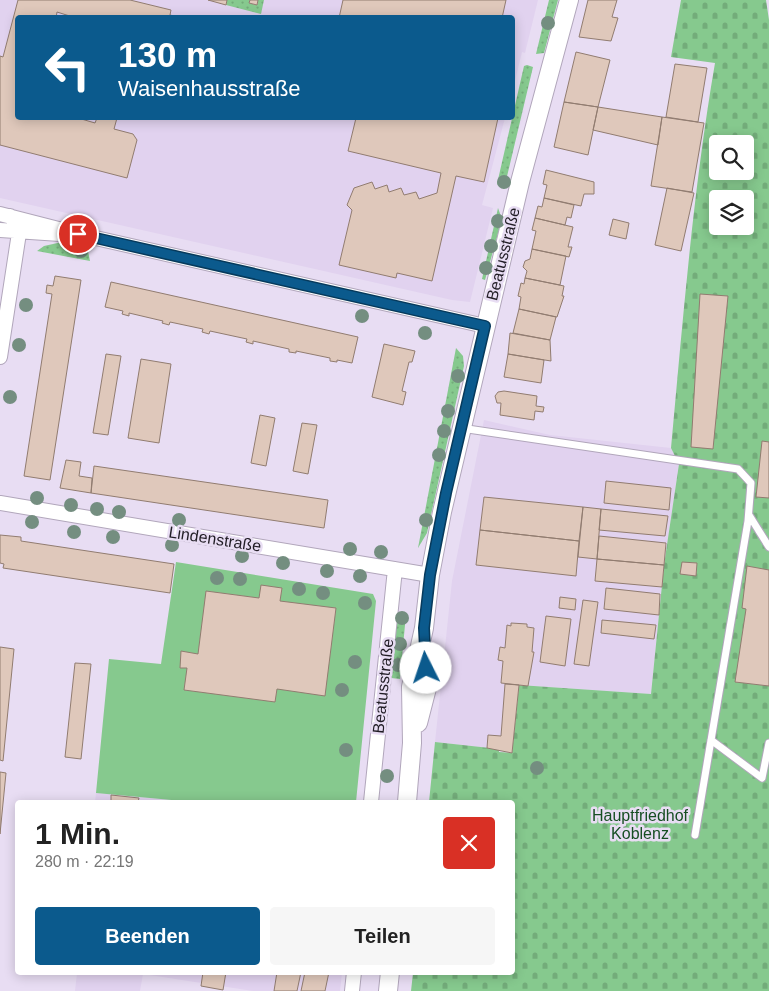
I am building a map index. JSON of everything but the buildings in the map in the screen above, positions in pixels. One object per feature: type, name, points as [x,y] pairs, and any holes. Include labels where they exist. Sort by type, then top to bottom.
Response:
[{"type":"street","name":"Beatusstraße","points":[[407,800],[412,743],[411,686],[424,628],[430,575],[485,326],[569,0]]},
{"type":"street","points":[[5,215],[78,234],[485,326]]},
{"type":"street","points":[[0,357],[18,233],[18,225],[5,215]]},
{"type":"street","points":[[0,230],[18,233],[78,234]]},
{"type":"street","name":"Lindenstraße","points":[[0,503],[430,575]]},
{"type":"street","name":"Beatusstraße","points":[[371,800],[395,569]]},
{"type":"street","points":[[352,991],[354,975]]},
{"type":"street","points":[[388,991],[390,975]]},
{"type":"lane","points":[[461,428],[738,469],[752,483],[695,835]]},
{"type":"lane","points":[[748,514],[769,547]]},
{"type":"lane","points":[[711,740],[762,778],[769,744]]},
{"type":"shaded area","points":[[0,0],[538,0],[525,53],[522,52],[515,81],[515,15],[15,15],[15,120],[504,120],[482,205],[493,208],[470,302],[452,300],[0,198]]},
{"type":"shaded area","points":[[484,420],[550,435],[671,448],[679,464],[664,565],[651,694],[519,685],[512,753],[499,751],[498,749],[435,742],[452,581]]},
{"type":"shaded area","points":[[96,793],[171,800],[95,800]]},
{"type":"shaded area","points":[[77,975],[143,975],[140,991],[75,991]]},
{"type":"shaded area","points":[[149,975],[342,975],[340,991],[253,991]]},
{"type":"green space","points":[[227,0],[250,0],[249,3],[257,5],[258,0],[264,0],[261,14],[226,5]]},
{"type":"green space","points":[[549,0],[558,0],[544,53],[536,54]]},
{"type":"green space","name":"Hauptfriedhof Koblenz","points":[[681,0],[766,0],[769,20],[769,991],[411,991],[413,975],[515,975],[515,800],[429,800],[435,742],[499,749],[499,752],[512,753],[519,685],[651,694],[664,565],[679,464],[671,448],[689,255],[715,63],[671,57]]},
{"type":"green space","points":[[524,66],[533,67],[504,189],[497,184],[512,120],[515,120],[515,105]]},
{"type":"green space","points":[[498,208],[502,219],[485,280],[482,279]]},
{"type":"green space","points":[[62,242],[87,246],[90,261],[37,251],[44,246]]},
{"type":"green space","points":[[456,348],[463,356],[464,366],[427,533],[418,548]]},
{"type":"green space","points":[[176,562],[373,594],[376,601],[356,800],[171,800],[96,793],[109,659],[161,664]]},
{"type":"green space","points":[[397,613],[406,614],[400,679],[391,678]]},
{"type":"route","points":[[78,234],[245,270],[456,321],[485,326],[446,493],[430,575],[424,628],[426,668]]}]
